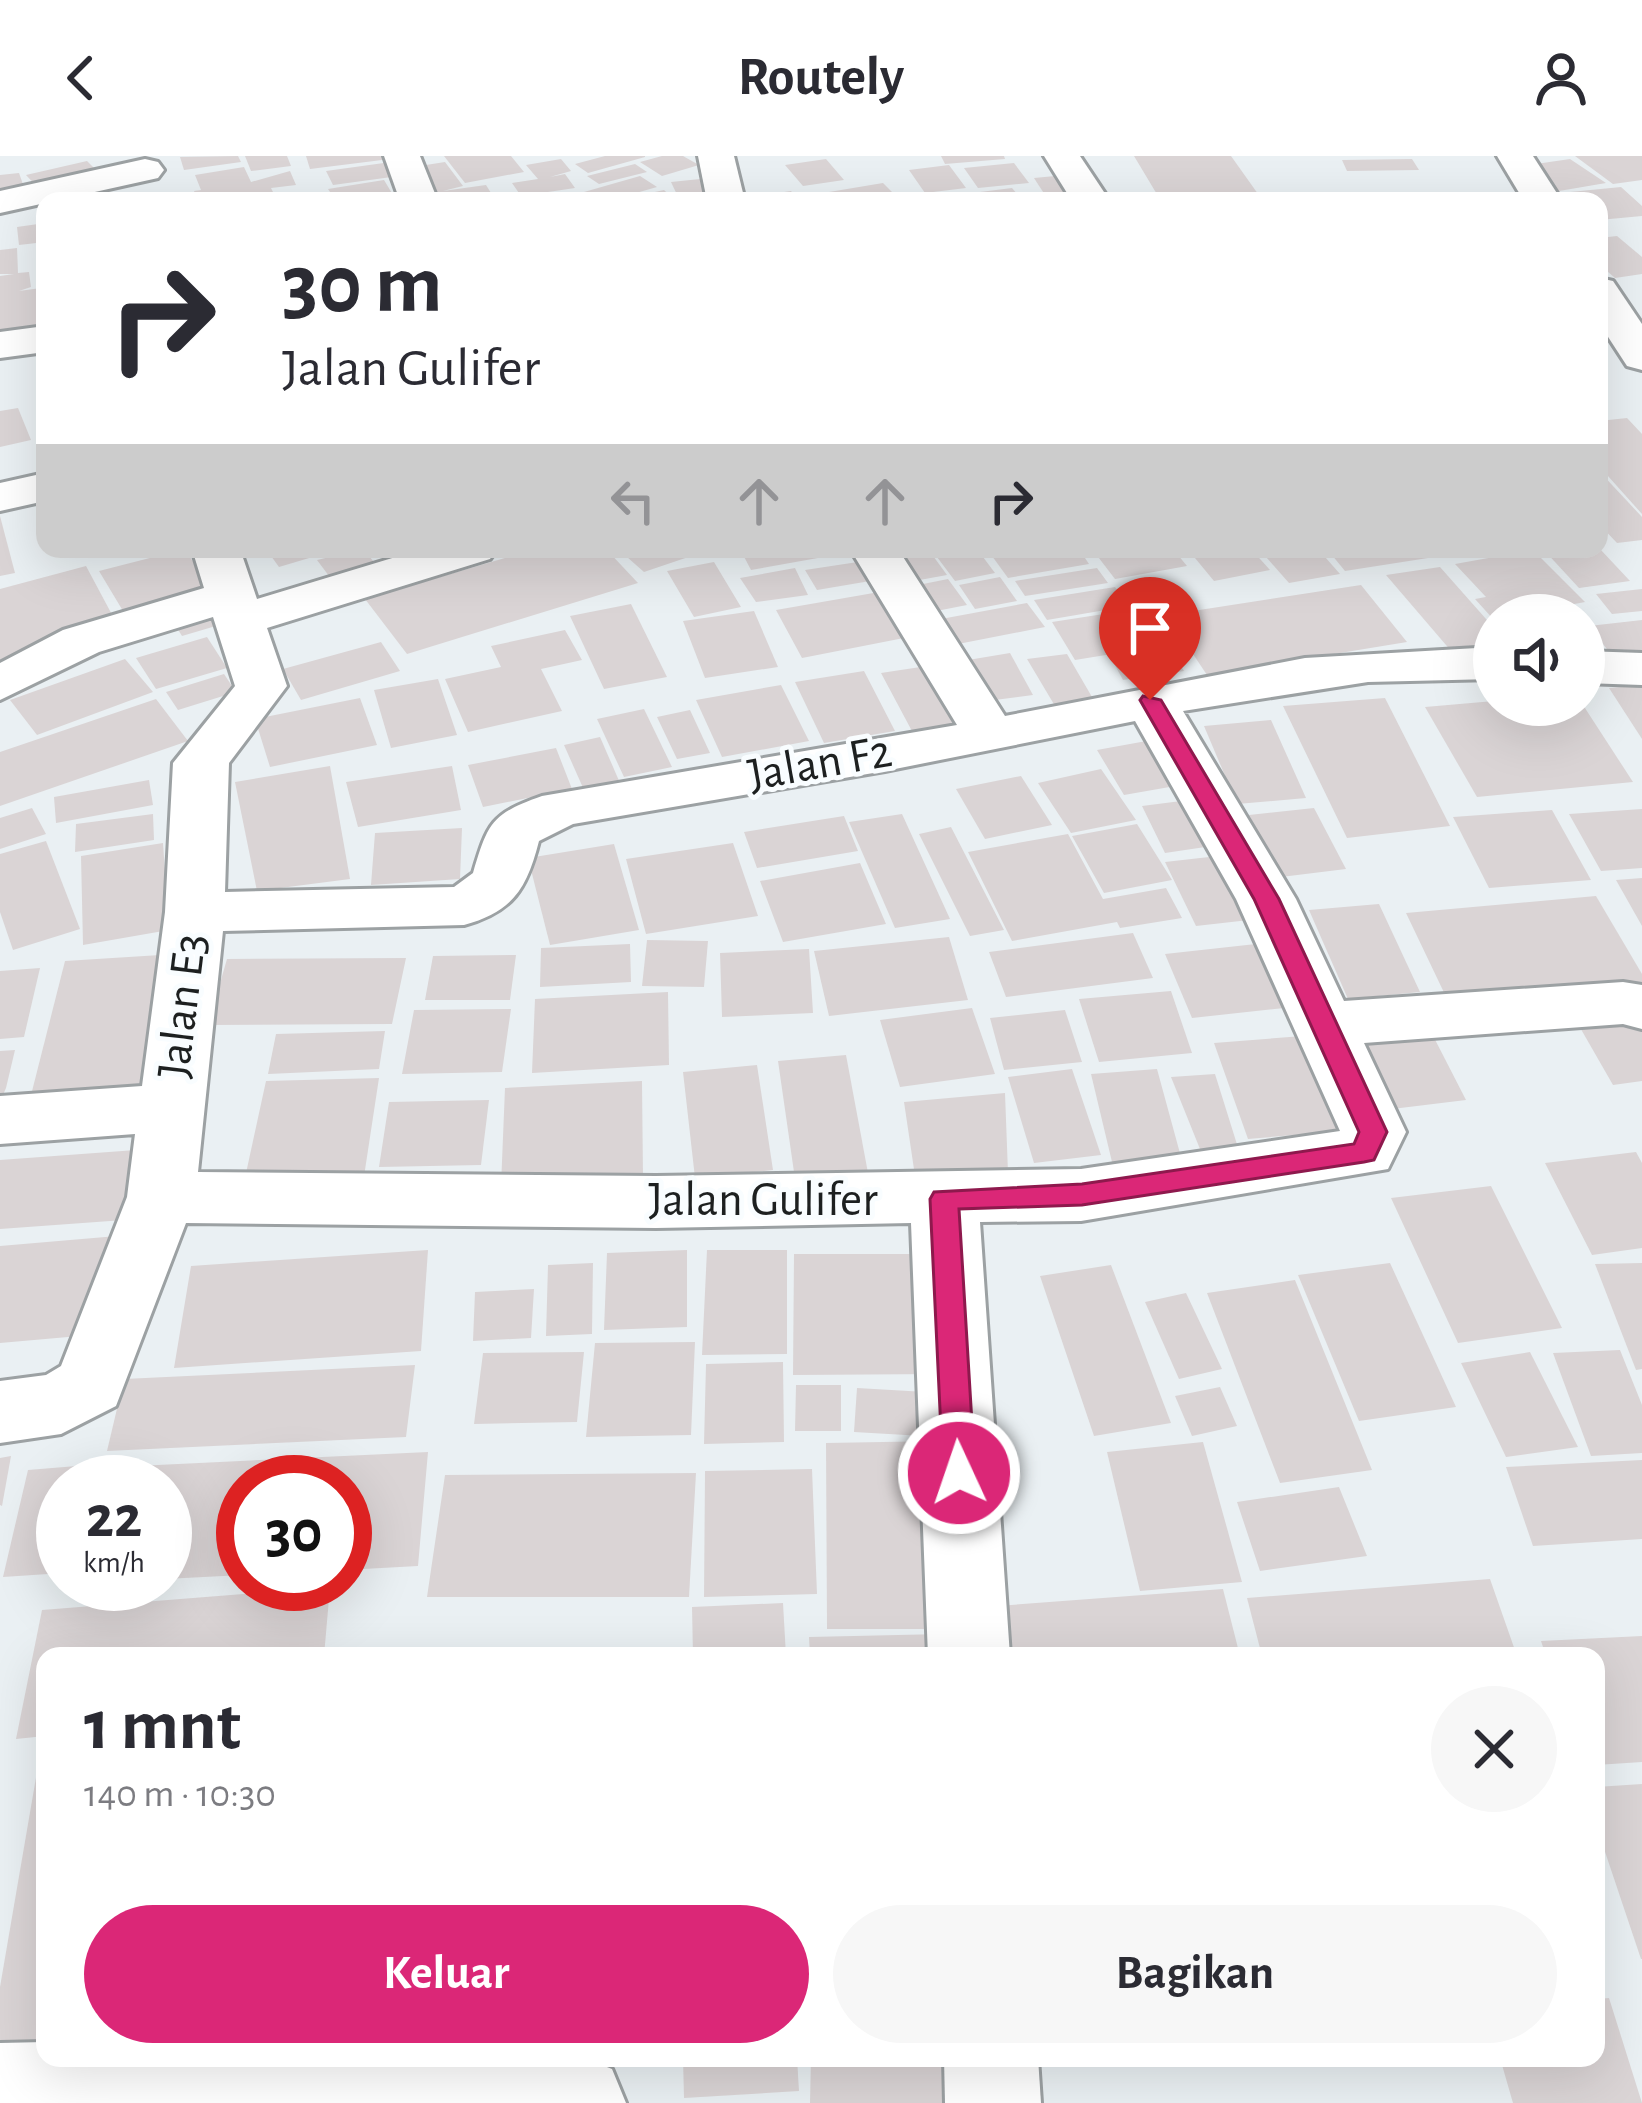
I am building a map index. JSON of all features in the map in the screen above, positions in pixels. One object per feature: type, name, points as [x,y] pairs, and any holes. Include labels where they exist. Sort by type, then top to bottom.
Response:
[{"type":"street","points":[[402,156],[416,192]]},
{"type":"street","points":[[716,156],[724,192]]},
{"type":"street","points":[[1062,156],[1085,192]]},
{"type":"street","points":[[1516,156],[1538,192]]},
{"type":"street","points":[[56,192],[146,176]]},
{"type":"street","points":[[0,202],[36,196]]},
{"type":"street","points":[[1608,304],[1642,357]]},
{"type":"street","points":[[0,345],[36,340]]},
{"type":"street","points":[[0,497],[36,489]]},
{"type":"street","points":[[0,684],[81,641],[228,589],[418,558]]},
{"type":"street","points":[[880,558],[990,735]]},
{"type":"street","name":"Jalan E3","points":[[0,1412],[61,1403],[90,1385],[161,1197],[194,912],[201,763],[212,741],[253,707],[261,686],[228,589]]},
{"type":"street","name":"Jalan F2","points":[[194,912],[464,906],[488,896],[501,883],[511,837],[524,823],[562,808],[990,735],[1150,700],[1424,660],[1473,662]]},
{"type":"street","points":[[1605,668],[1642,669]]},
{"type":"street","name":"Jalan Gulifer","points":[[161,1197],[944,1199],[1082,1195],[1364,1152],[1373,1132],[1266,899],[1150,700]]},
{"type":"street","points":[[1324,1024],[1623,1003],[1642,1007]]},
{"type":"street","points":[[0,1120],[171,1108]]},
{"type":"street","points":[[944,1199],[969,1647]]},
{"type":"street","points":[[991,2067],[993,2103]]},
{"type":"street","points":[[0,2090],[578,2103]]},
{"type":"building","points":[[238,156],[241,162],[184,170],[180,157]]},
{"type":"building","points":[[245,156],[287,156],[291,166],[251,171]]},
{"type":"building","points":[[306,156],[389,156],[390,159],[310,169]]},
{"type":"building","points":[[444,156],[511,156],[524,172],[465,183]]},
{"type":"building","points":[[605,156],[645,157],[588,173],[575,164]]},
{"type":"building","points":[[683,156],[699,165],[662,176],[640,162]]},
{"type":"building","points":[[941,156],[1004,156],[1005,159],[945,164]]},
{"type":"building","points":[[1134,156],[1231,156],[1257,192],[1156,192]]},
{"type":"building","points":[[1575,156],[1642,156],[1642,180],[1613,184]]},
{"type":"building","points":[[561,159],[571,171],[550,177],[565,174],[575,188],[518,192],[512,183],[538,179],[526,165]]},
{"type":"building","points":[[826,159],[844,180],[803,186],[785,165]]},
{"type":"building","points":[[1412,159],[1419,170],[1347,171],[1342,160]]},
{"type":"building","points":[[1570,159],[1606,183],[1559,191],[1523,166]]},
{"type":"building","points":[[87,161],[102,176],[40,190],[26,175]]},
{"type":"building","points":[[391,162],[399,176],[333,185],[326,171]]},
{"type":"building","points":[[445,162],[463,186],[443,191],[486,185],[490,192],[425,192],[407,168]]},
{"type":"building","points":[[1014,163],[1029,183],[978,188],[964,168]]},
{"type":"building","points":[[635,164],[647,172],[599,184],[587,176]]},
{"type":"building","points":[[949,165],[966,188],[924,192],[909,170]]},
{"type":"building","points":[[244,167],[251,182],[290,171],[296,185],[271,188],[273,192],[194,192],[201,190],[195,175]]},
{"type":"building","points":[[19,173],[25,190],[0,194],[0,175]]},
{"type":"building","points":[[1066,175],[1078,192],[1043,192],[1034,178]]},
{"type":"building","points":[[640,176],[657,187],[640,192],[584,192]]},
{"type":"building","points":[[710,178],[717,192],[676,192],[671,182]]},
{"type":"building","points":[[384,180],[391,192],[330,192],[328,189]]},
{"type":"building","points":[[883,183],[892,192],[829,192]]},
{"type":"building","points":[[1621,187],[1642,206],[1642,216],[1608,219],[1608,192],[1570,192]]},
{"type":"building","points":[[36,224],[36,243],[19,245],[17,227]]},
{"type":"building","points":[[1617,236],[1642,257],[1642,274],[1615,278],[1608,272],[1608,237]]},
{"type":"building","points":[[17,248],[18,273],[29,272],[31,287],[19,291],[36,289],[36,337],[0,341],[0,276],[14,274],[0,274],[0,250]]},
{"type":"building","points":[[18,408],[31,440],[0,447],[0,411]]},
{"type":"building","points":[[1627,418],[1642,434],[1642,514],[1608,476],[1608,420]]},
{"type":"building","points":[[1608,481],[1642,517],[1642,540],[1617,543],[1608,534]]},
{"type":"building","points":[[0,516],[15,573],[0,576]]},
{"type":"building","points":[[150,558],[191,558],[212,592],[126,616],[99,571]]},
{"type":"building","points":[[272,558],[309,558],[279,567]]},
{"type":"building","points":[[371,558],[374,562],[329,576],[317,560]]},
{"type":"building","points":[[505,558],[614,558],[638,583],[407,654],[365,599]]},
{"type":"building","points":[[628,558],[685,558],[644,572]]},
{"type":"building","points":[[745,558],[818,558],[751,570]]},
{"type":"building","points":[[885,558],[935,558],[947,575],[903,583]]},
{"type":"building","points":[[938,558],[984,558],[995,573],[955,581]]},
{"type":"building","points":[[993,558],[1085,558],[1089,564],[1008,578]]},
{"type":"building","points":[[1099,558],[1180,558],[1187,566],[1115,579]]},
{"type":"building","points":[[1195,558],[1259,558],[1270,570],[1214,581]]},
{"type":"building","points":[[1267,558],[1326,558],[1340,574],[1289,583]]},
{"type":"building","points":[[1334,558],[1428,558],[1345,571]]},
{"type":"building","points":[[1488,558],[1541,558],[1577,594],[1483,594],[1455,564]]},
{"type":"building","points":[[1551,558],[1608,558],[1630,581],[1579,588]]},
{"type":"building","points":[[871,560],[882,579],[817,590],[805,570]]},
{"type":"building","points":[[714,562],[741,607],[694,617],[667,571]]},
{"type":"building","points":[[86,566],[117,624],[0,663],[0,589]]},
{"type":"building","points":[[1440,567],[1473,604],[1473,656],[1458,659],[1386,575]]},
{"type":"building","points":[[795,568],[808,595],[756,602],[740,578]]},
{"type":"building","points":[[1097,568],[1108,583],[1025,596],[1015,581]]},
{"type":"building","points":[[1000,577],[1017,601],[975,609],[959,585]]},
{"type":"building","points":[[948,579],[967,605],[921,614],[903,588]]},
{"type":"building","points":[[1361,585],[1407,642],[1207,675],[1167,615]]},
{"type":"building","points":[[1115,587],[1129,606],[1047,620],[1034,600]]},
{"type":"building","points":[[1642,589],[1642,611],[1612,614],[1605,605],[1605,594],[1596,594]]},
{"type":"building","points":[[885,591],[909,637],[802,658],[776,610]]},
{"type":"building","points":[[213,603],[226,623],[182,636],[169,615]]},
{"type":"building","points":[[1027,603],[1045,627],[958,644],[941,619]]},
{"type":"building","points":[[631,604],[667,677],[604,689],[570,616]]},
{"type":"building","points":[[1136,609],[1161,646],[1075,660],[1052,622]]},
{"type":"building","points":[[754,611],[778,667],[705,678],[683,621]]},
{"type":"building","points":[[1642,620],[1642,659],[1617,662],[1605,647],[1605,624]]},
{"type":"building","points":[[565,630],[582,660],[541,669],[562,711],[468,732],[445,679],[501,667],[491,646]]},
{"type":"building","points":[[207,637],[227,668],[156,689],[136,658]]},
{"type":"building","points":[[381,642],[400,671],[301,700],[283,669]]},
{"type":"building","points":[[1170,649],[1184,671],[1123,680],[1111,658]]},
{"type":"building","points":[[1010,653],[1033,695],[987,701],[962,661]]},
{"type":"building","points":[[1067,654],[1092,697],[1055,706],[1027,659]]},
{"type":"building","points":[[125,659],[153,692],[37,735],[10,700]]},
{"type":"building","points":[[927,666],[960,725],[913,733],[881,673]]},
{"type":"building","points":[[864,671],[895,731],[824,743],[795,682]]},
{"type":"building","points":[[224,674],[236,692],[178,710],[166,692]]},
{"type":"building","points":[[438,679],[457,735],[391,748],[374,690]]},
{"type":"building","points":[[781,685],[809,741],[722,757],[696,700]]},
{"type":"building","points":[[1642,685],[1642,739],[1609,688]]},
{"type":"building","points":[[360,698],[377,745],[270,767],[255,719]]},
{"type":"building","points":[[1385,698],[1450,826],[1347,838],[1283,706]]},
{"type":"building","points":[[156,699],[188,741],[0,806],[0,752]]},
{"type":"building","points":[[1473,703],[1473,726],[1597,726],[1633,782],[1477,797],[1425,707]]},
{"type":"building","points":[[644,709],[672,767],[624,777],[597,719]]},
{"type":"building","points":[[690,710],[710,753],[677,759],[657,717]]},
{"type":"building","points":[[1271,720],[1306,798],[1237,804],[1204,726]]},
{"type":"building","points":[[600,737],[620,783],[584,790],[564,745]]},
{"type":"building","points":[[1152,740],[1181,785],[1124,795],[1097,750]]},
{"type":"building","points":[[556,748],[572,789],[483,807],[468,765]]},
{"type":"building","points":[[330,766],[350,879],[257,891],[235,782]]},
{"type":"building","points":[[452,766],[461,810],[358,827],[346,782]]},
{"type":"building","points":[[1101,769],[1136,820],[1071,833],[1038,783]]},
{"type":"building","points":[[1021,776],[1052,825],[985,839],[956,789]]},
{"type":"building","points":[[149,780],[153,805],[56,823],[54,797]]},
{"type":"building","points":[[1189,800],[1212,846],[1165,853],[1142,806]]},
{"type":"building","points":[[32,808],[46,834],[0,849],[0,818]]},
{"type":"building","points":[[1314,808],[1346,869],[1281,877],[1249,815]]},
{"type":"building","points":[[1642,809],[1642,868],[1601,871],[1569,814]]},
{"type":"building","points":[[1552,810],[1591,880],[1489,888],[1453,817]]},
{"type":"building","points":[[153,814],[154,840],[75,852],[76,824]]},
{"type":"building","points":[[902,814],[950,919],[895,928],[849,822]]},
{"type":"building","points":[[844,816],[858,851],[757,868],[744,832]]},
{"type":"building","points":[[1137,824],[1172,880],[1104,893],[1072,836]]},
{"type":"building","points":[[951,827],[1004,930],[970,936],[919,834]]},
{"type":"building","points":[[462,828],[460,879],[371,885],[375,833]]},
{"type":"building","points":[[1068,834],[1103,899],[1166,888],[1182,918],[1120,928],[1117,922],[1012,941],[968,852]]},
{"type":"building","points":[[46,841],[80,929],[13,950],[0,912],[0,854]]},
{"type":"building","points":[[163,843],[169,930],[83,945],[81,856]]},
{"type":"building","points":[[733,843],[758,916],[646,934],[626,859]]},
{"type":"building","points":[[614,844],[639,930],[550,945],[528,858]]},
{"type":"building","points":[[1218,856],[1249,920],[1196,926],[1165,862]]},
{"type":"building","points":[[860,863],[886,924],[783,942],[760,881]]},
{"type":"building","points":[[1642,878],[1642,926],[1616,880]]},
{"type":"building","points":[[1596,896],[1642,974],[1642,986],[1449,1003],[1406,913]]},
{"type":"building","points":[[1379,904],[1420,992],[1348,999],[1309,910]]},
{"type":"building","points":[[1133,933],[1153,978],[1006,997],[989,952]]},
{"type":"building","points":[[949,937],[968,1000],[829,1016],[814,951]]},
{"type":"building","points":[[647,940],[708,941],[704,987],[642,986]]},
{"type":"building","points":[[1265,943],[1294,1007],[1192,1018],[1165,954]]},
{"type":"building","points":[[630,944],[631,982],[540,987],[541,948]]},
{"type":"building","points":[[809,949],[813,1013],[722,1017],[720,953]]},
{"type":"building","points":[[176,954],[144,1102],[27,1111],[65,961]]},
{"type":"building","points":[[516,955],[510,1000],[425,1000],[433,956]]},
{"type":"building","points":[[406,958],[392,1024],[208,1025],[227,959]]},
{"type":"building","points":[[40,968],[24,1037],[0,1039],[0,971]]},
{"type":"building","points":[[1171,991],[1192,1053],[1099,1062],[1079,999]]},
{"type":"building","points":[[668,992],[669,1065],[532,1073],[535,999]]},
{"type":"building","points":[[972,1008],[995,1074],[900,1087],[880,1020]]},
{"type":"building","points":[[511,1009],[502,1072],[402,1074],[414,1010]]},
{"type":"building","points":[[1065,1010],[1082,1062],[1004,1070],[990,1018]]},
{"type":"building","points":[[1642,1019],[1642,1081],[1613,1085],[1578,1024]]},
{"type":"building","points":[[1427,1024],[1466,1100],[1384,1110],[1348,1033]]},
{"type":"building","points":[[385,1031],[379,1069],[268,1074],[276,1034]]},
{"type":"building","points":[[1316,1035],[1353,1130],[1248,1139],[1214,1043]]},
{"type":"building","points":[[15,1050],[6,1088],[0,1102],[0,1051]]},
{"type":"building","points":[[846,1055],[868,1173],[795,1179],[778,1061]]},
{"type":"building","points":[[757,1065],[773,1170],[695,1178],[683,1072]]},
{"type":"building","points":[[1072,1069],[1101,1155],[1034,1163],[1008,1077]]},
{"type":"building","points":[[1157,1069],[1181,1157],[1112,1162],[1091,1074]]},
{"type":"building","points":[[1215,1074],[1240,1154],[1202,1154],[1171,1077]]},
{"type":"building","points":[[379,1078],[363,1183],[243,1187],[266,1081]]},
{"type":"building","points":[[642,1081],[643,1177],[501,1186],[505,1088]]},
{"type":"building","points":[[1005,1093],[1008,1173],[915,1176],[904,1102]]},
{"type":"building","points":[[489,1100],[481,1165],[379,1167],[389,1102]]},
{"type":"building","points":[[136,1150],[124,1220],[0,1229],[0,1160]]},
{"type":"building","points":[[1636,1152],[1642,1163],[1642,1248],[1592,1255],[1545,1163]]},
{"type":"building","points":[[1491,1186],[1562,1328],[1458,1343],[1391,1198]]},
{"type":"building","points":[[117,1236],[102,1334],[0,1343],[0,1246]]},
{"type":"building","points":[[428,1250],[421,1351],[174,1368],[191,1266]]},
{"type":"building","points":[[687,1250],[687,1327],[604,1330],[607,1253]]},
{"type":"building","points":[[707,1250],[787,1250],[787,1354],[702,1355]]},
{"type":"building","points":[[794,1254],[935,1254],[941,1374],[793,1375]]},
{"type":"building","points":[[593,1263],[592,1334],[546,1336],[548,1265]]},
{"type":"building","points":[[1390,1263],[1456,1407],[1359,1421],[1298,1275]]},
{"type":"building","points":[[1642,1263],[1642,1369],[1636,1370],[1595,1264]]},
{"type":"building","points":[[1111,1265],[1171,1423],[1094,1436],[1040,1276]]},
{"type":"building","points":[[1295,1280],[1372,1470],[1280,1483],[1207,1293]]},
{"type":"building","points":[[534,1289],[531,1338],[473,1341],[475,1292]]},
{"type":"building","points":[[1186,1293],[1222,1369],[1179,1379],[1145,1302]]},
{"type":"building","points":[[695,1342],[691,1435],[586,1437],[595,1343]]},
{"type":"building","points":[[1620,1350],[1642,1405],[1642,1453],[1591,1456],[1553,1353]]},
{"type":"building","points":[[584,1352],[577,1422],[474,1424],[483,1353]]},
{"type":"building","points":[[1530,1352],[1578,1447],[1506,1457],[1461,1363]]},
{"type":"building","points":[[783,1362],[784,1442],[704,1444],[706,1364]]},
{"type":"building","points":[[415,1365],[406,1437],[107,1451],[124,1379]]},
{"type":"building","points":[[796,1385],[841,1385],[841,1431],[795,1431]]},
{"type":"building","points":[[1220,1387],[1237,1426],[1192,1436],[1175,1396]]},
{"type":"building","points":[[857,1388],[943,1393],[940,1437],[854,1432]]},
{"type":"building","points":[[940,1441],[950,1629],[827,1629],[826,1443]]},
{"type":"building","points":[[1203,1442],[1242,1582],[1140,1591],[1107,1452]]},
{"type":"building","points":[[428,1452],[418,1566],[372,1569],[372,1455],[366,1455]]},
{"type":"building","points":[[11,1456],[2,1506],[0,1458]]},
{"type":"building","points":[[1642,1460],[1642,1539],[1533,1546],[1506,1467]]},
{"type":"building","points":[[216,1462],[216,1576],[192,1578],[192,1463]]},
{"type":"building","points":[[36,1469],[36,1575],[3,1577],[28,1470]]},
{"type":"building","points":[[812,1469],[817,1594],[704,1597],[705,1471]]},
{"type":"building","points":[[696,1473],[689,1597],[427,1597],[445,1475]]},
{"type":"building","points":[[1339,1487],[1367,1556],[1260,1571],[1237,1502]]},
{"type":"building","points":[[1490,1579],[1514,1647],[1260,1647],[1247,1598]]},
{"type":"building","points":[[1223,1589],[1238,1647],[1003,1647],[997,1606]]},
{"type":"building","points":[[216,1596],[216,1611],[328,1611],[325,1647],[36,1647],[36,1737],[16,1739],[42,1611],[192,1611],[192,1598]]},
{"type":"building","points":[[783,1603],[785,1647],[693,1647],[692,1607]]},
{"type":"building","points":[[943,1634],[944,1647],[810,1647],[809,1637]]},
{"type":"building","points":[[1642,1636],[1642,1762],[1605,1764],[1605,1647],[1543,1647],[1541,1641]]},
{"type":"building","points":[[36,1777],[36,2047],[0,2051],[0,1987]]},
{"type":"building","points":[[1642,1784],[1642,1959],[1605,1852],[1605,1786]]},
{"type":"building","points":[[1605,1998],[1609,1998],[1642,2103],[1513,2103],[1503,2067],[1605,2067]]},
{"type":"building","points":[[683,2067],[798,2067],[799,2091],[684,2098]]},
{"type":"building","points":[[811,2067],[969,2067],[970,2103],[810,2103]]},
{"type":"route","points":[[959,1473],[944,1199],[1082,1195],[1328,1158],[1364,1152],[1373,1132],[1266,899],[1150,700]]}]
